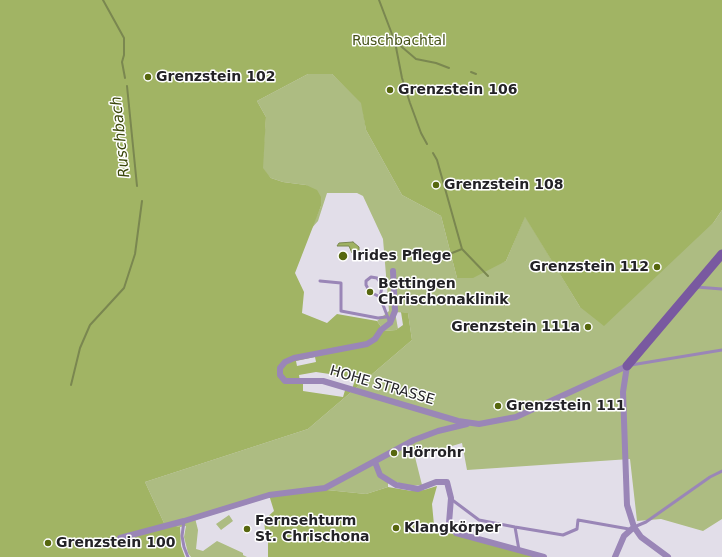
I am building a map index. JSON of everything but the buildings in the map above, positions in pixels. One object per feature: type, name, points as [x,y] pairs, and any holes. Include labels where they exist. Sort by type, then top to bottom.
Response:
[{"type":"street","points":[[668,557],[631,528],[627,505],[623,392],[627,366],[722,254]]},
{"type":"street","points":[[388,320],[395,311],[393,271]]},
{"type":"street","name":"HOHE STRASSE","points":[[388,320],[375,339],[367,344],[294,358],[285,362],[280,368],[280,375],[285,381],[322,381],[470,424]]},
{"type":"street","name":"HOHE STRASSE","points":[[120,538],[184,521],[269,495],[325,488],[420,437],[470,424],[479,424],[516,417],[627,366]]},
{"type":"street","points":[[375,462],[380,475],[390,482],[405,488],[418,489],[436,482],[447,482],[451,498],[449,523],[456,533],[544,557]]},
{"type":"street","points":[[615,557],[621,540],[631,528]]},
{"type":"lane","points":[[380,297],[370,292],[366,284],[366,281],[371,277],[377,278],[382,287],[380,297],[388,320]]},
{"type":"lane","points":[[320,281],[341,284],[341,311],[388,320]]},
{"type":"lane","points":[[693,287],[722,289]]},
{"type":"lane","points":[[627,366],[722,350]]},
{"type":"lane","points":[[451,498],[478,520],[564,535],[577,529],[577,520],[631,528],[646,522],[710,477],[722,471]]},
{"type":"lane","points":[[184,521],[182,536],[188,557]]},
{"type":"lane","points":[[515,527],[519,550]]},
{"type":"shaded area","points":[[308,74],[332,74],[362,103],[366,130],[402,195],[441,216],[457,278],[506,261],[525,216],[580,307],[714,222],[722,210],[722,519],[703,531],[661,519],[637,521],[630,459],[467,470],[462,443],[415,457],[422,485],[411,486],[388,480],[388,487],[366,494],[327,490],[269,495],[195,518],[198,530],[196,549],[203,551],[217,541],[243,553],[243,555],[247,557],[191,557],[188,553],[184,537],[186,526],[180,527],[164,523],[145,482],[308,429],[412,340],[408,313],[395,312],[398,329],[396,330],[384,331],[377,321],[389,311],[383,239],[363,196],[357,193],[327,193],[318,221],[311,229],[321,206],[306,185],[283,182],[271,178],[262,168],[266,117],[257,101]]},
{"type":"shaded area","points":[[353,242],[359,247],[359,253],[352,253],[349,246],[337,246],[339,243]]},
{"type":"shaded area","points":[[229,515],[233,521],[221,530],[216,524]]},
{"type":"green space","name":"Ruschbachtal","points":[[0,0],[722,0],[722,210],[714,222],[604,326],[580,307],[525,217],[506,261],[473,278],[457,278],[441,216],[402,195],[366,130],[361,103],[332,74],[308,74],[257,101],[266,117],[263,168],[271,178],[283,182],[306,185],[317,190],[321,197],[321,206],[295,273],[304,292],[302,313],[327,323],[337,314],[377,321],[384,331],[396,330],[403,325],[401,312],[408,313],[412,340],[308,429],[145,482],[164,523],[180,527],[181,546],[185,557],[0,557]],"holes":[[[315,357],[316,362],[297,366],[296,361]],[[316,372],[343,376],[355,380],[352,389],[346,387],[343,397],[303,391],[303,382],[300,382],[299,375]]]},
{"type":"green space","points":[[437,486],[432,504],[434,525],[455,535],[536,557],[268,557],[268,541],[266,540],[264,520],[274,511],[269,495],[327,490],[366,494],[388,487],[412,491],[424,490]]},
{"type":"waterway","name":"Ruschbach","points":[[103,0],[124,38],[124,55],[122,62],[125,78]]},
{"type":"waterway","points":[[379,0],[395,42],[402,78],[410,103],[421,133],[427,144]]},
{"type":"waterway","points":[[396,42],[416,59],[436,63],[449,68]]},
{"type":"waterway","points":[[471,72],[476,74]]},
{"type":"waterway","name":"Ruschbach","points":[[127,86],[137,186]]},
{"type":"waterway","points":[[433,153],[437,160],[462,249],[488,276]]},
{"type":"waterway","name":"Ruschbach","points":[[71,385],[80,348],[90,325],[124,288],[135,254],[142,201]]},
{"type":"waterway","points":[[447,255],[462,249]]},
{"type":"place","name":"Grenzstein 102","points":[[148,77]]},
{"type":"place","name":"Grenzstein 106","points":[[390,90]]},
{"type":"place","name":"Grenzstein 108","points":[[436,185]]},
{"type":"place","name":"Irides Pflege","points":[[343,256]]},
{"type":"place","name":"Grenzstein 112","points":[[657,267]]},
{"type":"place","name":"Bettingen Chrischonaklinik","points":[[370,292]]},
{"type":"place","name":"Grenzstein 111a","points":[[588,327]]},
{"type":"place","name":"Grenzstein 111","points":[[498,406]]},
{"type":"place","name":"Hörrohr","points":[[394,453]]},
{"type":"place","name":"Klangkörper","points":[[396,528]]},
{"type":"place","name":"Fernsehturm St. Chrischona","points":[[247,529]]},
{"type":"place","name":"Grenzstein 100","points":[[48,543]]}]
